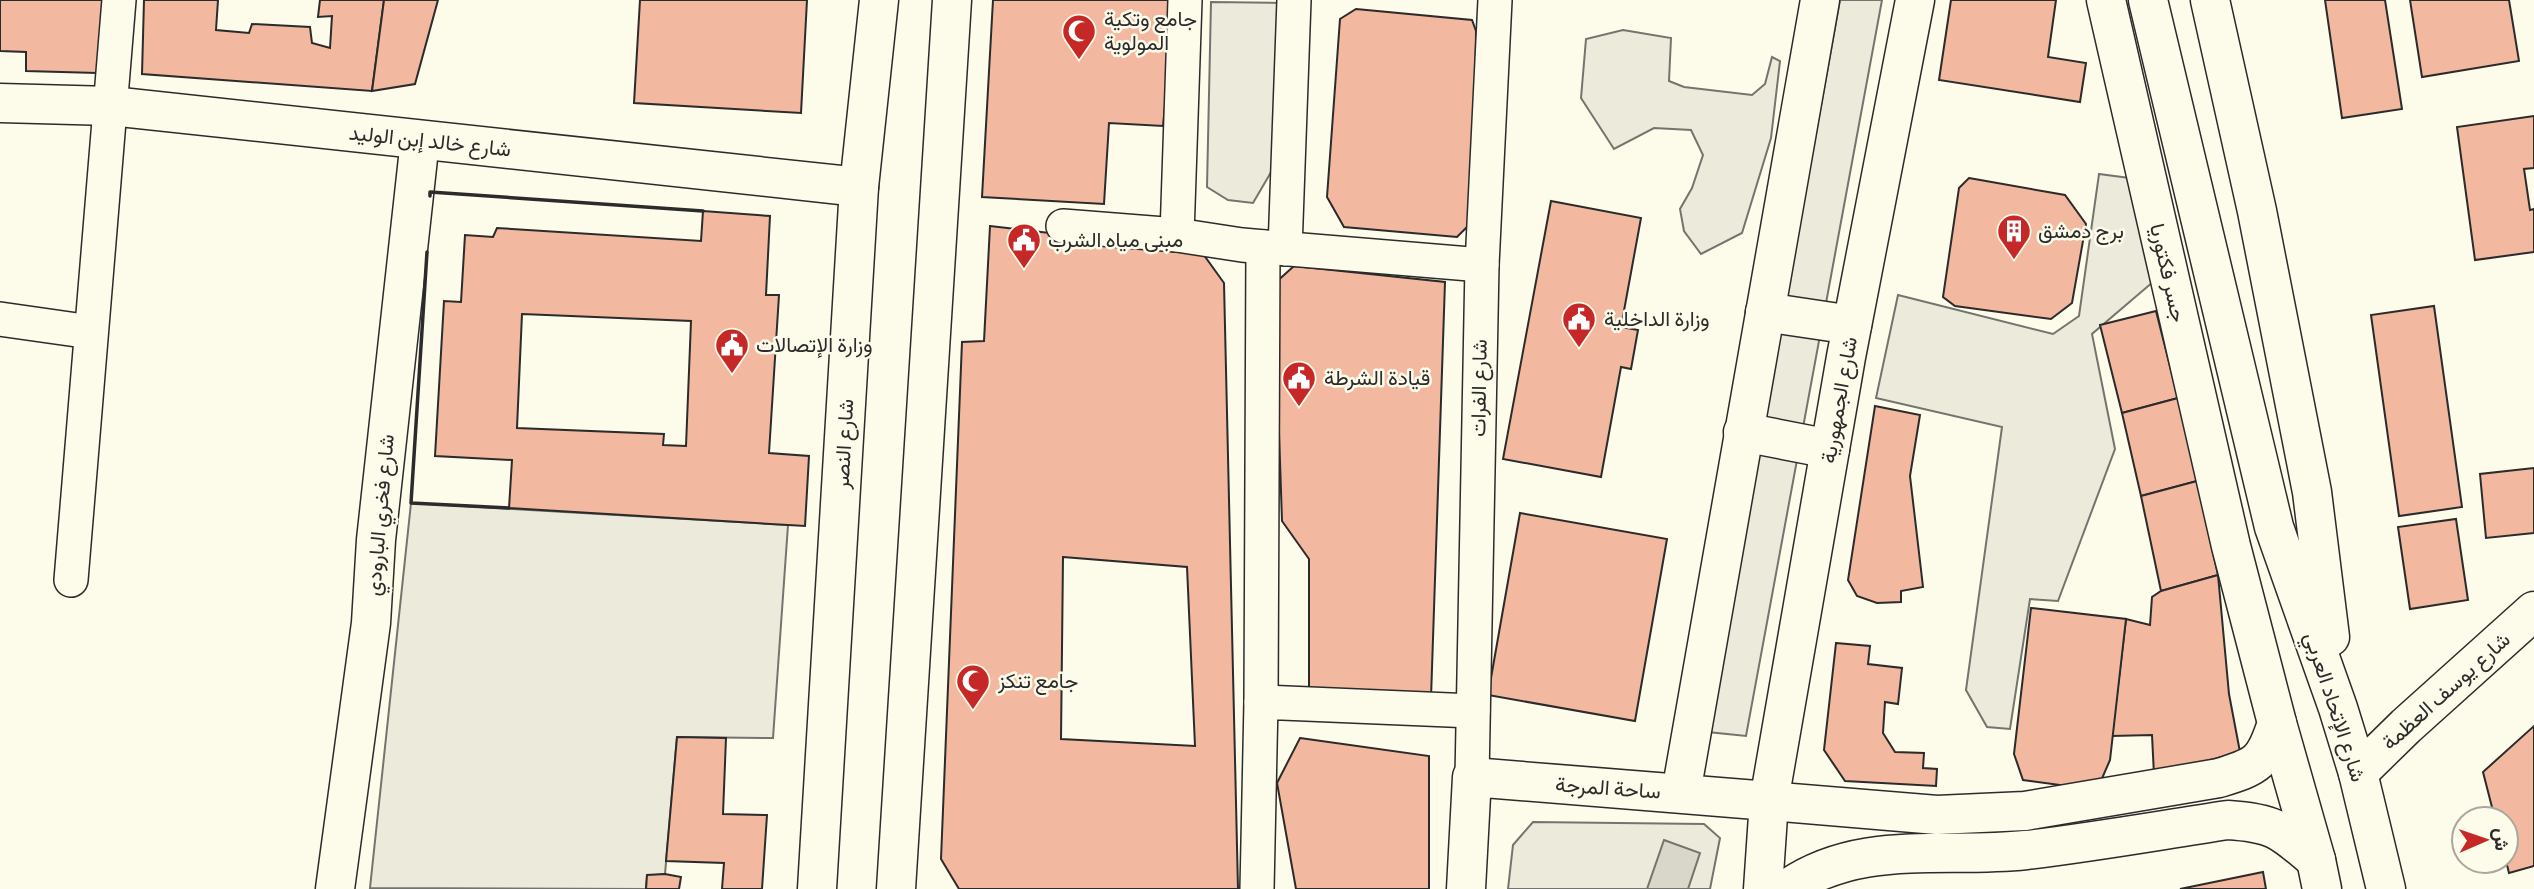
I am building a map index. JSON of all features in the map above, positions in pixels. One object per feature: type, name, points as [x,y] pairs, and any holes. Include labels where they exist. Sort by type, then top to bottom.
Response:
[{"type":"main road","name":"شارع النصر","points":[[817,889],[859,187],[879,0]]},
{"type":"main road","points":[[896,889],[952,0]]},
{"type":"main road","points":[[1681,793],[1820,0]]},
{"type":"main road","name":"شارع الجمهورية","points":[[1769,801],[1852,325],[1915,0]]},
{"type":"main road","name":"جسر فكتوريا","points":[[2106,0],[2231,546],[2277,723]]},
{"type":"main road","name":"جسر فكتوريا","points":[[2148,0],[2274,527]]},
{"type":"main road","points":[[2210,0],[2257,211],[2312,492],[2339,708]]},
{"type":"main road","name":"شارع خالد إبن الوليد","points":[[0,103],[111,106],[859,187]]},
{"type":"main road","name":"شارع فخري البارودي","points":[[335,889],[371,624],[376,540],[420,140]]},
{"type":"main road","points":[[1765,312],[1852,325]]},
{"type":"main road","points":[[1744,432],[1830,449]]},
{"type":"main road","name":"شارع الإتحاد العربي","points":[[2274,527],[2339,708],[2386,889]]},
{"type":"main road","name":"شارع يوسف العظمة","points":[[2358,773],[2534,611]]},
{"type":"main road","points":[[2277,723],[2319,874]]},
{"type":"main road","name":"ساحة المرجة","points":[[1472,777],[1937,815],[2025,811],[2219,778],[2248,769],[2263,758],[2277,723]]},
{"type":"main road","points":[[1466,889],[1472,777]]},
{"type":"main road","points":[[1763,889],[1769,801]]},
{"type":"main road","points":[[1787,889],[1819,870],[1846,860],[1873,855],[2024,850],[2228,820],[2260,822],[2283,832],[2319,874]]},
{"type":"street","points":[[71,580],[119,0]]},
{"type":"street","points":[[1177,235],[1185,0]]},
{"type":"street","points":[[1257,889],[1274,248],[1294,0]]},
{"type":"street","name":"شارع الفرات","points":[[1472,777],[1482,265],[1494,0]]},
{"type":"street","points":[[1063,226],[1177,235],[1274,248],[1482,265]]},
{"type":"street","points":[[0,319],[91,332]]},
{"type":"street","points":[[1261,702],[1473,711]]},
{"type":"shaded area","points":[[1840,0],[1882,0],[1746,736],[1708,732]]},
{"type":"shaded area","points":[[1211,2],[1281,3],[1277,162],[1253,203],[1228,200],[1207,187]]},
{"type":"shaded area","points":[[1623,30],[1671,38],[1669,81],[1684,87],[1752,95],[1765,84],[1772,57],[1780,61],[1771,138],[1742,233],[1701,254],[1684,231],[1680,209],[1692,188],[1703,155],[1691,130],[1654,128],[1614,149],[1581,98],[1586,39]]},
{"type":"shaded area","points":[[2099,174],[2137,179],[2160,276],[2092,334],[2115,449],[2058,601],[2030,599],[2010,729],[1987,727],[1966,690],[2002,427],[1876,398],[1898,295],[2053,334],[2079,316]]},
{"type":"shaded area","points":[[411,503],[788,525],[773,738],[677,737],[665,874],[647,876],[646,889],[370,888]]},
{"type":"shaded area","points":[[1533,822],[1704,824],[1720,838],[1710,889],[1508,889],[1513,845]]},
{"type":"shaded area","points":[[1664,840],[1700,853],[1688,889],[1647,889]]},
{"type":"building","points":[[0,0],[112,0],[97,73],[26,71],[26,52],[0,51]]},
{"type":"building","points":[[144,0],[218,0],[216,30],[249,33],[252,24],[310,27],[312,43],[330,48],[332,16],[318,17],[320,0],[384,0],[372,91],[142,74]]},
{"type":"building","points":[[384,0],[438,0],[415,84],[372,91]]},
{"type":"building","points":[[640,0],[807,0],[801,113],[634,103]]},
{"type":"building","name":"جامع وتكية المولوية","points":[[993,0],[1175,0],[1163,126],[1109,123],[1104,204],[982,197]]},
{"type":"building","points":[[1951,0],[2056,0],[2048,57],[2086,63],[2080,102],[1939,80]]},
{"type":"building","points":[[2325,0],[2385,0],[2402,109],[2342,118]]},
{"type":"building","points":[[2410,0],[2509,0],[2519,61],[2422,77]]},
{"type":"building","points":[[1356,9],[1472,20],[1476,31],[1474,220],[1457,237],[1344,227],[1327,197],[1340,19]]},
{"type":"building","points":[[2534,116],[2534,168],[2524,169],[2530,210],[2534,209],[2534,252],[2475,260],[2457,127]]},
{"type":"building","name":"برج دمشق","points":[[1969,178],[2065,195],[2086,224],[2072,303],[2051,319],[1955,306],[1943,297],[1959,188]]},
{"type":"building","name":"وزارة الداخلية","points":[[1551,201],[1641,218],[1621,327],[1638,330],[1631,369],[1621,367],[1601,477],[1503,459]]},
{"type":"building","name":"وزارة الإتصالات","points":[[703,211],[770,216],[766,295],[779,295],[769,453],[809,456],[805,526],[509,508],[512,460],[435,456],[444,301],[461,302],[465,235],[493,237],[497,228],[701,241]],"holes":[[[522,314],[691,321],[686,446],[663,445],[664,434],[517,428]]]},
{"type":"building","points":[[990,226],[1201,251],[1224,283],[1238,889],[959,889],[941,859],[962,342],[984,341]],"holes":[[[1063,557],[1187,567],[1195,746],[1061,739]]]},
{"type":"building","points":[[1294,266],[1445,282],[1431,698],[1309,695],[1309,559],[1282,521],[1274,284]]},
{"type":"building","points":[[2434,306],[2462,507],[2399,516],[2371,315]]},
{"type":"building","points":[[2156,311],[2178,398],[2122,413],[2100,325]]},
{"type":"building","points":[[2178,398],[2197,481],[2141,496],[2122,413]]},
{"type":"building","points":[[1875,406],[1920,415],[1910,476],[1923,587],[1901,591],[1901,602],[1877,603],[1857,596],[1848,580]]},
{"type":"building","points":[[2534,468],[2534,533],[2486,538],[2480,474]]},
{"type":"building","points":[[2197,481],[2218,575],[2161,591],[2141,496]]},
{"type":"building","points":[[1520,513],[1667,539],[1635,721],[1488,695]]},
{"type":"building","points":[[2456,519],[2468,600],[2410,609],[2398,527]]},
{"type":"building","points":[[2218,575],[2229,694],[2240,752],[2154,775],[2152,735],[2112,736],[2126,619],[2150,625],[2152,597],[2161,591]]},
{"type":"building","points":[[2031,608],[2126,619],[2110,760],[2097,790],[2023,780],[2014,754]]},
{"type":"building","points":[[1836,643],[1870,646],[1868,664],[1902,668],[1898,704],[1885,702],[1883,733],[1895,752],[1924,753],[1923,768],[1937,769],[1936,786],[1845,781],[1824,750]]},
{"type":"building","points":[[2534,726],[2534,866],[2520,870],[2520,805],[2491,805],[2483,772]]},
{"type":"building","points":[[677,737],[726,738],[723,814],[767,815],[762,889],[722,889],[724,863],[666,861]]},
{"type":"building","points":[[1300,738],[1429,756],[1429,889],[1296,889],[1277,783]]},
{"type":"building","points":[[2263,872],[2266,889],[2180,889]]},
{"type":"building","points":[[647,875],[681,877],[679,889],[646,889]]},
{"type":"wall","points":[[430,196],[430,192],[703,211]]},
{"type":"wall","points":[[427,252],[411,503],[509,508]]},
{"type":"place","name":"جامع وتكية المولوية","points":[[1079,61]]},
{"type":"place","name":"برج دمشق","points":[[2014,261]]},
{"type":"place","name":"مبنى مياه الشرب","points":[[1024,270]]},
{"type":"place","name":"وزارة الداخلية","points":[[1579,349]]},
{"type":"place","name":"وزارة الإتصالات","points":[[732,375]]},
{"type":"place","name":"قيادة الشرطة","points":[[1299,408]]},
{"type":"place","name":"جامع تنكز","points":[[973,711]]}]
